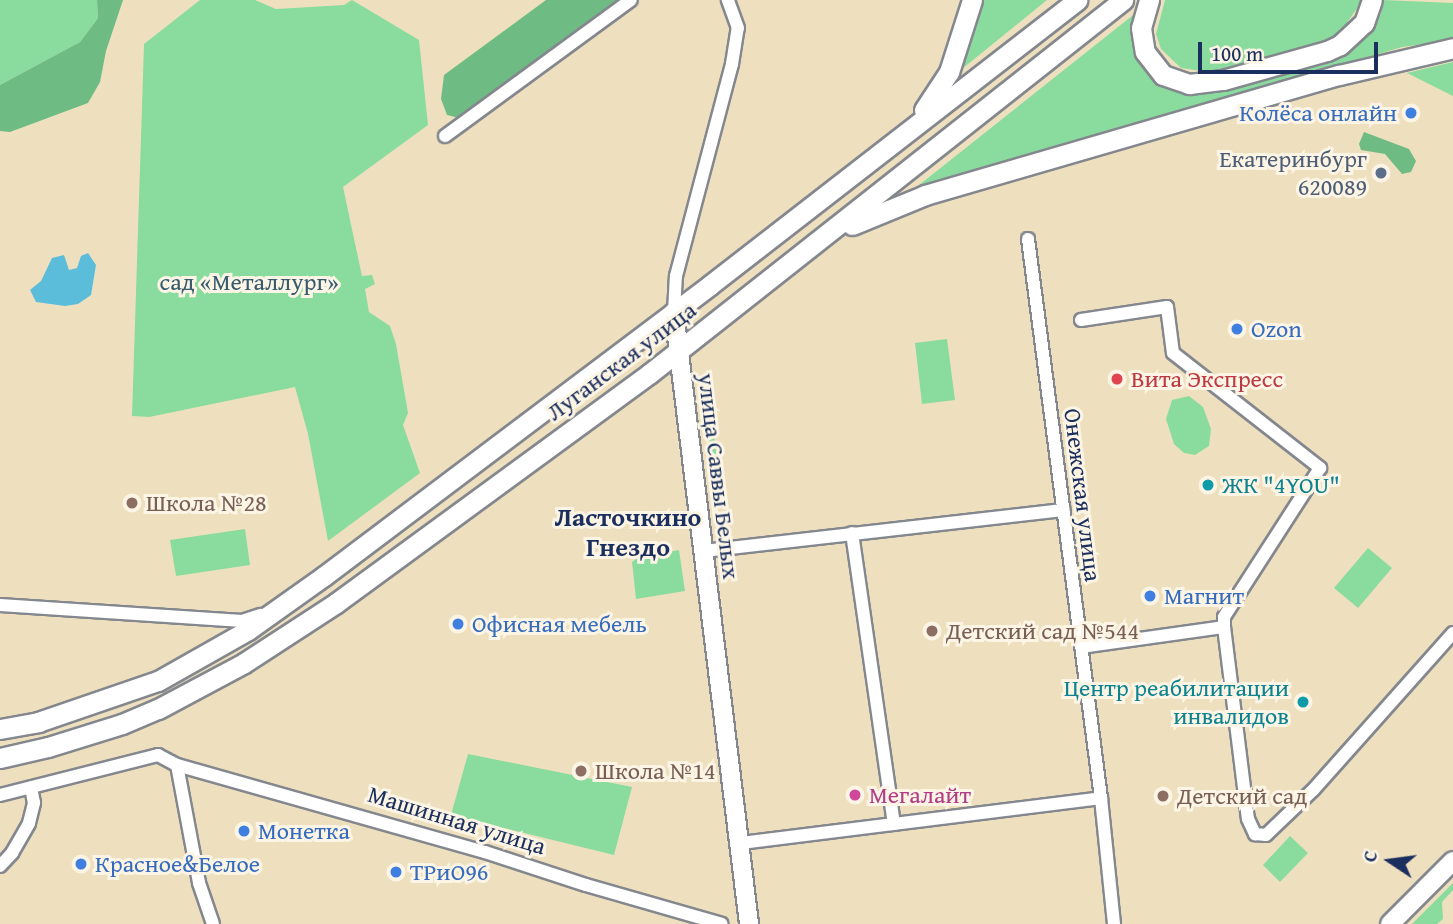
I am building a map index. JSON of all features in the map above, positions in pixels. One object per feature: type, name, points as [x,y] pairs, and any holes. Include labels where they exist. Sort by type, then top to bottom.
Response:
[{"type":"main road","points":[[888,147],[935,97],[957,52],[972,0]]},
{"type":"main road","name":"Луганская улица","points":[[0,729],[38,722],[158,681],[275,611],[674,312],[1077,0]]},
{"type":"main road","name":"Луганская улица","points":[[0,758],[122,724],[158,709],[244,663],[336,603],[680,349],[1123,0]]},
{"type":"main road","points":[[1149,0],[1141,28],[1145,52],[1168,78],[1198,84],[1223,80],[1340,45],[1364,23],[1372,0]]},
{"type":"main road","points":[[828,235],[925,195],[1326,79],[1453,48]]},
{"type":"street","points":[[445,136],[631,0]]},
{"type":"street","name":"улица Саввы Белых","points":[[728,0],[738,28],[736,40],[676,276],[674,312],[749,924]]},
{"type":"street","name":"Онежская улица","points":[[1028,239],[1101,798],[1114,924]]},
{"type":"street","points":[[1081,320],[1167,307],[1173,353],[1320,468],[1224,617],[1248,819],[1255,834],[1266,835],[1314,789],[1453,633]]},
{"type":"street","points":[[703,551],[1064,510]]},
{"type":"street","points":[[852,534],[894,824]]},
{"type":"street","points":[[0,605],[242,621],[275,611]]},
{"type":"street","points":[[1081,647],[1224,627]]},
{"type":"street","name":"Машинная улица","points":[[31,788],[158,755],[177,765],[485,852],[586,885],[722,924]]},
{"type":"street","points":[[177,765],[199,883],[213,924]]},
{"type":"street","points":[[0,795],[31,788],[34,803],[29,823],[12,853],[0,866]]},
{"type":"street","points":[[741,843],[1101,798]]},
{"type":"street","points":[[1390,924],[1453,861]]},
{"type":"green space","points":[[0,0],[97,0],[98,18],[80,42],[0,85]]},
{"type":"green space","points":[[97,0],[123,0],[106,51],[100,82],[88,103],[10,132],[0,131],[0,85],[80,42],[98,18]]},
{"type":"green space","name":"сад «Металлург»","points":[[200,0],[255,0],[276,9],[344,5],[352,0],[419,40],[428,125],[343,187],[362,276],[372,275],[375,284],[365,289],[369,312],[390,326],[396,344],[408,413],[403,425],[420,473],[328,541],[308,434],[295,387],[149,417],[132,416],[144,44]]},
{"type":"green space","points":[[546,0],[619,0],[459,118],[447,115],[441,99],[444,75]]},
{"type":"green space","points":[[979,0],[1047,0],[962,69]]},
{"type":"green space","points":[[1165,0],[1363,0],[1341,31],[1324,42],[1209,72],[1181,68],[1161,49],[1156,34]]},
{"type":"green space","points":[[1383,0],[1453,3],[1453,40],[1402,47],[909,193],[1142,8],[1138,35],[1184,90],[1201,93],[1334,58],[1366,36],[1381,14]]},
{"type":"green space","points":[[1453,62],[1453,96],[1407,73]]},
{"type":"green space","points":[[1364,132],[1409,149],[1416,161],[1411,172],[1402,174],[1385,154],[1361,150],[1359,144]]},
{"type":"green space","points":[[947,339],[955,400],[922,404],[915,343]]},
{"type":"green space","points":[[1189,396],[1203,407],[1211,429],[1209,446],[1195,455],[1184,453],[1174,444],[1166,419],[1172,400]]},
{"type":"green space","points":[[706,404],[710,404],[719,474],[713,477]]},
{"type":"green space","points":[[245,529],[250,565],[176,576],[170,540]]},
{"type":"green space","points":[[1368,548],[1392,568],[1358,608],[1334,588]]},
{"type":"green space","points":[[679,550],[685,591],[636,599],[632,562],[639,557]]},
{"type":"green space","points":[[468,754],[632,787],[614,855],[451,815]]},
{"type":"green space","points":[[1290,836],[1308,853],[1280,882],[1263,865]]},
{"type":"green space","points":[[1453,883],[1453,890],[1442,902],[1443,919],[1437,924],[1412,924]]},
{"type":"water","points":[[88,253],[96,265],[91,295],[78,304],[65,306],[36,302],[30,290],[41,281],[52,258],[64,255],[69,270],[77,268],[81,256]]},
{"type":"place","name":"Колёса онлайн","points":[[1411,113]]},
{"type":"place","name":"Екатеринбург 620089","points":[[1381,173]]},
{"type":"place","name":"Ozon","points":[[1237,329]]},
{"type":"place","name":"Вита Экспресс","points":[[1117,379]]},
{"type":"place","name":"ЖК \"4YOU\"","points":[[1208,485]]},
{"type":"place","name":"Школа №28","points":[[132,503]]},
{"type":"place","name":"Магнит","points":[[1150,596]]},
{"type":"place","name":"Офисная мебель","points":[[458,624]]},
{"type":"place","name":"Детский сад №544","points":[[932,631]]},
{"type":"place","name":"Центр реабилитации инвалидов","points":[[1303,702]]},
{"type":"place","name":"Школа №14","points":[[581,771]]},
{"type":"place","name":"Мегалайт","points":[[855,795]]},
{"type":"place","name":"Детский сад","points":[[1163,796]]},
{"type":"place","name":"Монетка","points":[[244,831]]},
{"type":"place","name":"Красное&Белое","points":[[81,864]]},
{"type":"place","name":"ТРиО96","points":[[396,872]]},
{"type":"district","name":"Ласточкино Гнездо","points":[[628,532]]}]
